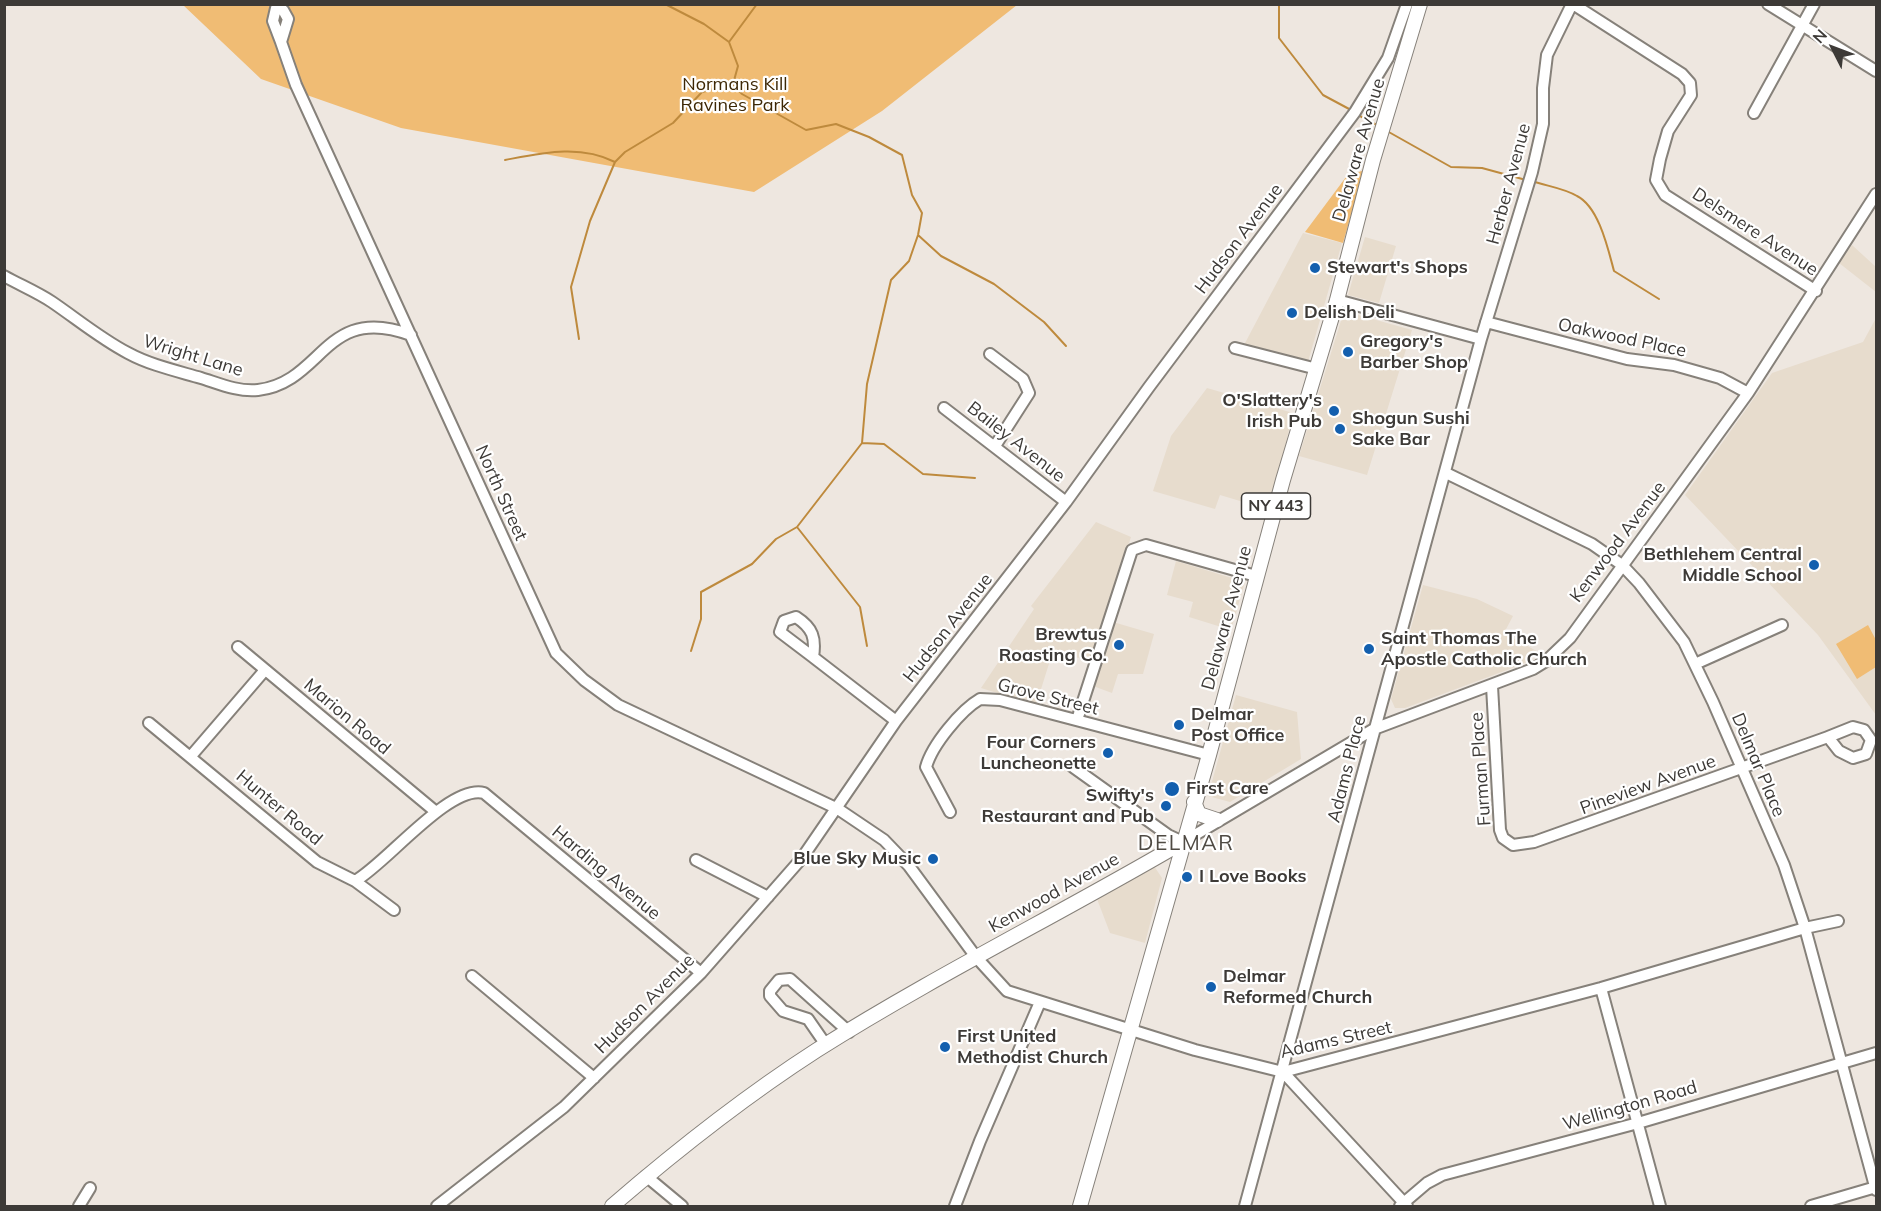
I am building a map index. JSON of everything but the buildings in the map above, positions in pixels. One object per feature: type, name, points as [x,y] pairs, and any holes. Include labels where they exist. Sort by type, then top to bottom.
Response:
[{"type":"main road","name":"Delaware Avenue","points":[[1080,1206],[1209,755],[1256,576],[1337,300],[1373,160],[1420,4]]},
{"type":"main road","points":[[1194,802],[1199,814],[1217,820]]},
{"type":"main road","name":"Kenwood Avenue","points":[[612,1206],[719,1117],[826,1045],[976,957],[1183,842]]},
{"type":"street","name":"Hudson Avenue","points":[[437,1206],[564,1107],[594,1078],[701,973],[842,811],[860,771],[896,721],[1066,502],[1149,387],[1365,99],[1389,58],[1407,4]]},
{"type":"street","name":"Delsmere Avenue","points":[[1573,4],[1682,74],[1690,83],[1691,95],[1668,131],[1656,180],[1665,195],[1816,291]]},
{"type":"street","name":"Herber Avenue","points":[[1481,339],[1540,138],[1547,55],[1573,4]]},
{"type":"street","points":[[1768,4],[1876,71]]},
{"type":"street","points":[[1754,113],[1814,4]]},
{"type":"street","name":"North Street","points":[[281,42],[296,85],[546,637],[566,665],[618,705],[842,811]]},
{"type":"street","name":"Kenwood Avenue","points":[[1183,842],[1374,729],[1533,669],[1558,651],[1659,519],[1748,393],[1816,291],[1876,194]]},
{"type":"street","name":"Wright Lane","points":[[4,276],[50,300],[128,353],[238,390],[259,390],[278,383],[303,368],[332,342],[355,329],[383,327],[411,335]]},
{"type":"street","points":[[1337,300],[1481,339]]},
{"type":"street","name":"Oakwood Place","points":[[1486,322],[1627,359],[1674,365],[1720,378],[1748,393]]},
{"type":"street","name":"Adams Place","points":[[1245,1206],[1481,339]]},
{"type":"street","points":[[1235,348],[1317,369]]},
{"type":"street","points":[[990,354],[1023,379],[1029,393],[995,446]]},
{"type":"street","name":"Bailey Avenue","points":[[944,408],[1066,502]]},
{"type":"street","name":"Delmar Place","points":[[1446,473],[1592,544],[1622,565],[1639,583],[1684,642],[1784,865],[1805,928],[1876,1188]]},
{"type":"street","points":[[1077,720],[1132,550],[1146,545],[1256,576]]},
{"type":"street","points":[[1695,664],[1782,625]]},
{"type":"street","name":"Marion Road","points":[[238,647],[436,812]]},
{"type":"street","points":[[813,657],[896,721]]},
{"type":"street","points":[[191,756],[265,670]]},
{"type":"street","name":"Furman Place","points":[[1492,686],[1500,830],[1503,838],[1512,845]]},
{"type":"street","name":"Grove Street","points":[[950,812],[926,767],[937,744],[972,703],[988,698],[1209,755]]},
{"type":"street","name":"Hunter Road","points":[[149,723],[317,862],[355,881],[394,910]]},
{"type":"street","name":"Pineview Avenue","points":[[1512,845],[1534,842],[1828,737]]},
{"type":"street","points":[[1356,740],[1367,760]]},
{"type":"street","points":[[1073,767],[1168,835],[1183,842]]},
{"type":"street","name":"Harding Avenue","points":[[436,812],[471,792],[491,797],[701,973]]},
{"type":"street","name":"Adams Street","points":[[842,811],[884,840],[902,857],[976,957],[1007,991],[1130,1029],[1283,1072],[1601,988],[1805,928],[1838,921]]},
{"type":"street","points":[[355,881],[436,812]]},
{"type":"street","points":[[696,860],[768,897]]},
{"type":"street","points":[[472,975],[594,1078]]},
{"type":"street","points":[[826,1045],[808,1019],[783,1011],[770,996],[770,991],[779,980],[790,979],[849,1032]]},
{"type":"street","points":[[1601,988],[1660,1206]]},
{"type":"street","points":[[955,1206],[980,1141],[1040,1002]]},
{"type":"street","name":"Wellington Road","points":[[1404,1205],[1427,1183],[1442,1175],[1638,1123],[1876,1053]]},
{"type":"street","points":[[1283,1072],[1404,1205]]},
{"type":"street","points":[[646,1176],[682,1206]]},
{"type":"street","points":[[79,1206],[90,1188]]},
{"type":"street","points":[[1811,1206],[1876,1188]]},
{"type":"shaded area","points":[[1303,233],[1342,243],[1308,362],[1244,345]]},
{"type":"shaded area","points":[[1365,237],[1396,246],[1379,303],[1348,295]]},
{"type":"shaded area","points":[[1852,245],[1876,267],[1876,292],[1839,263]]},
{"type":"shaded area","points":[[1344,311],[1412,330],[1367,475],[1299,456]]},
{"type":"shaded area","name":"Bethlehem Central Middle School","points":[[1876,318],[1876,715],[1818,635],[1685,495],[1772,373],[1863,342]]},
{"type":"shaded area","points":[[1207,388],[1293,413],[1270,510],[1220,495],[1215,509],[1153,491],[1171,436]]},
{"type":"shaded area","points":[[1096,522],[1131,537],[1090,661],[1053,651],[1036,705],[981,688],[1034,609],[1031,606]]},
{"type":"shaded area","points":[[1176,561],[1245,582],[1231,630],[1189,617],[1193,602],[1167,595]]},
{"type":"shaded area","points":[[1423,585],[1477,599],[1513,616],[1504,633],[1540,653],[1523,664],[1405,708],[1395,708],[1391,699]]},
{"type":"shaded area","points":[[1113,622],[1154,634],[1143,674],[1118,674],[1112,693],[1093,686]]},
{"type":"shaded area","points":[[1236,695],[1297,712],[1301,759],[1230,802],[1208,796]]},
{"type":"shaded area","points":[[1154,866],[1162,878],[1145,943],[1110,933],[1097,899]]},
{"type":"green space","name":"Normans Kill Ravines Park","points":[[183,5],[1017,5],[882,111],[754,192],[401,128],[261,79]]},
{"type":"green space","points":[[1364,170],[1343,243],[1305,232],[1346,177]]},
{"type":"green space","points":[[1868,625],[1876,640],[1876,667],[1857,679],[1836,644]]},
{"type":"waterway","points":[[665,4],[704,24],[729,42]]},
{"type":"waterway","points":[[757,4],[729,42],[738,66],[733,84],[742,94],[806,130],[836,124],[869,137],[902,155],[912,195],[922,213],[918,235],[909,261],[891,280],[867,384],[862,443],[797,527],[860,607],[867,646]]},
{"type":"waterway","points":[[1279,4],[1279,38],[1323,95],[1351,110]]},
{"type":"waterway","points":[[579,339],[571,287],[590,221],[615,162],[625,152],[673,123],[702,92],[733,84]]},
{"type":"waterway","points":[[1358,115],[1377,125]]},
{"type":"waterway","points":[[1387,131],[1451,167],[1482,168],[1526,180]]},
{"type":"waterway","points":[[505,160],[547,153],[575,152],[602,156],[615,162]]},
{"type":"waterway","points":[[1532,181],[1566,191],[1585,201],[1597,219],[1614,271],[1659,299]]},
{"type":"waterway","points":[[918,235],[941,256],[994,284],[1044,322],[1066,346]]},
{"type":"waterway","points":[[862,443],[884,444],[923,474],[975,478]]},
{"type":"waterway","points":[[691,651],[701,619],[701,592],[752,564],[776,539],[797,527]]},
{"type":"place","name":"Stewart's Shops","points":[[1315,268]]},
{"type":"place","name":"Delish Deli","points":[[1292,313]]},
{"type":"place","name":"Gregory's Barber Shop","points":[[1348,352]]},
{"type":"place","name":"O'Slattery's Irish Pub","points":[[1334,411]]},
{"type":"place","name":"Shogun Sushi Sake Bar","points":[[1340,429]]},
{"type":"place","name":"Bethlehem Central Middle School","points":[[1814,565]]},
{"type":"place","name":"Brewtus Roasting Co.","points":[[1119,645]]},
{"type":"place","name":"Saint Thomas The Apostle Catholic Church","points":[[1369,649]]},
{"type":"place","name":"Delmar Post Office","points":[[1179,725]]},
{"type":"place","name":"Four Corners Luncheonette","points":[[1108,753]]},
{"type":"place","name":"First Care","points":[[1172,789]]},
{"type":"place","name":"Swifty's Restaurant and Pub","points":[[1166,806]]},
{"type":"place","name":"Blue Sky Music","points":[[933,859]]},
{"type":"place","name":"I Love Books","points":[[1187,877]]},
{"type":"place","name":"Delmar Reformed Church","points":[[1211,987]]},
{"type":"place","name":"First United Methodist Church","points":[[945,1047]]},
{"type":"district","name":"DELMAR","points":[[1186,844]]}]
